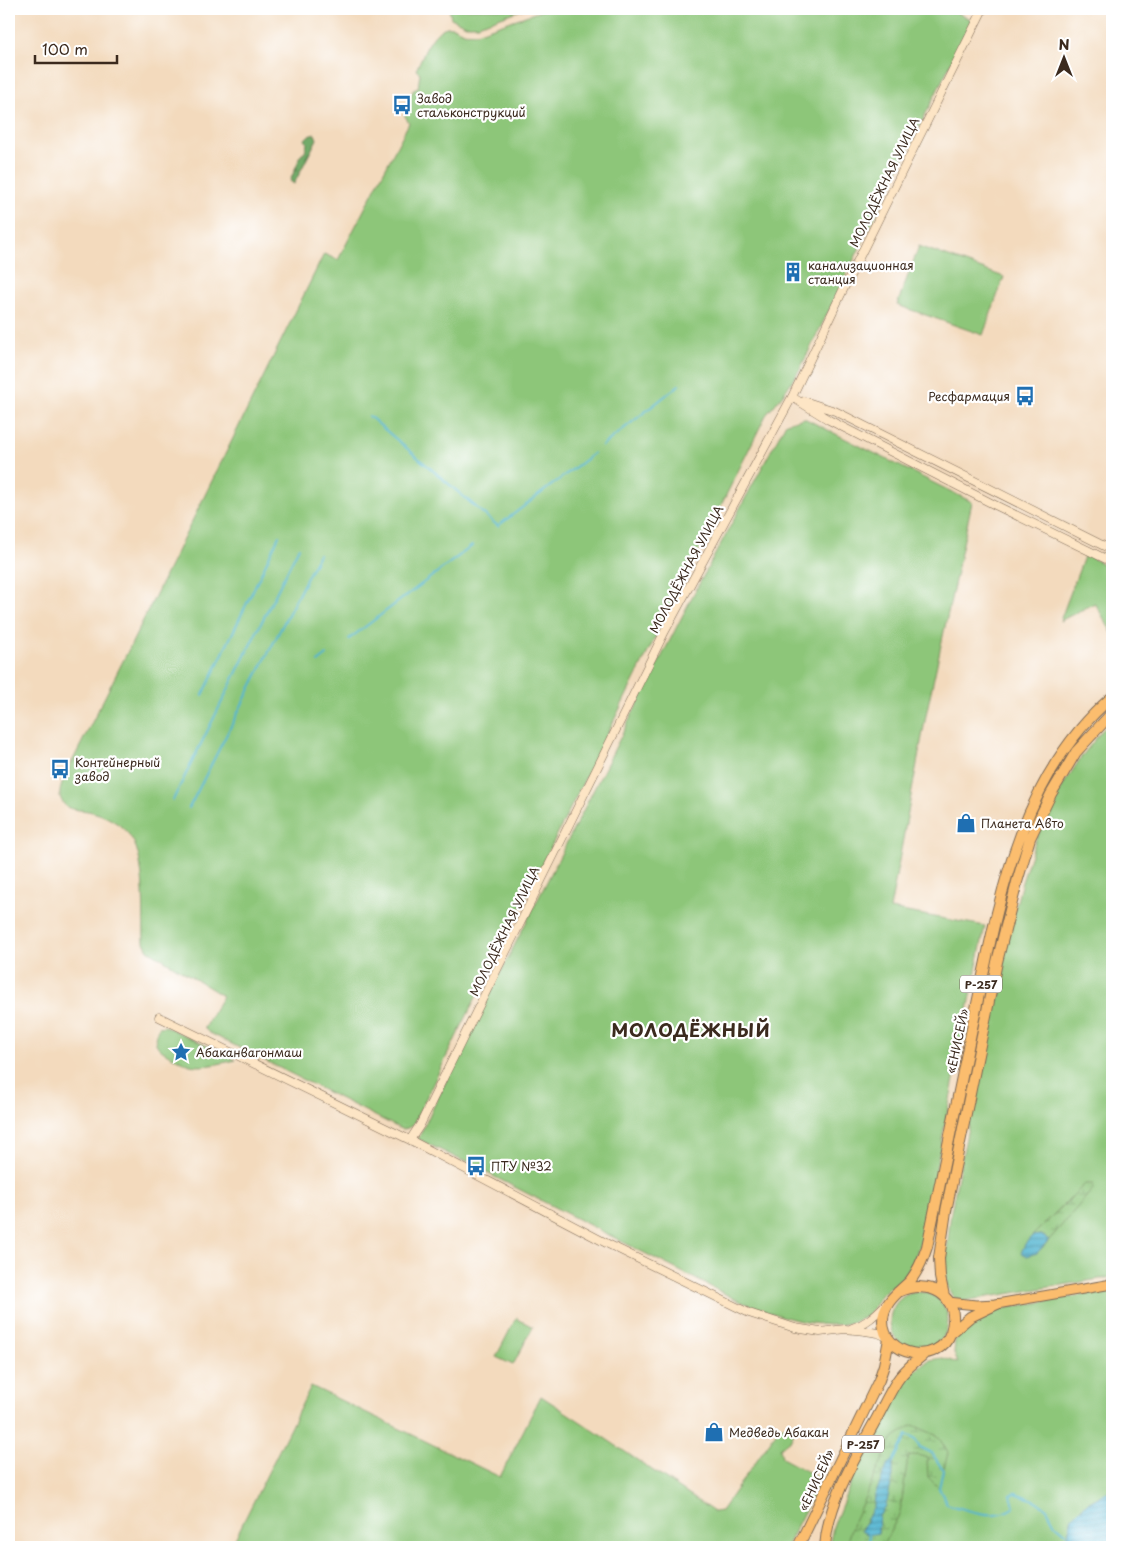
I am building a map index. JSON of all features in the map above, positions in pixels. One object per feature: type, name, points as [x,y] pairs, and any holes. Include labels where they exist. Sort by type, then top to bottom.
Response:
[{"type":"highway","name":"«ЕНИСЕЙ»","points":[[798,1547],[879,1380],[884,1364],[888,1338],[884,1329],[884,1311],[888,1303],[916,1273],[927,1247],[986,960],[1005,881],[1020,836],[1040,789],[1070,742],[1096,711],[1112,697]]},
{"type":"highway","name":"«ЕНИСЕЙ»","points":[[950,1335],[953,1320],[952,1309],[946,1299],[940,1277],[939,1258],[946,1211],[997,962],[1017,882],[1030,838],[1051,794],[1076,752],[1112,713]]},
{"type":"highway","points":[[898,1292],[907,1288],[924,1286],[938,1291],[946,1299]]},
{"type":"highway","points":[[950,1335],[970,1317],[997,1304]]},
{"type":"highway","name":"Р-257","points":[[825,1547],[827,1526],[832,1509],[854,1461],[897,1381],[924,1354],[940,1347],[950,1335]]},
{"type":"highway","points":[[888,1338],[896,1347],[904,1352],[924,1354]]},
{"type":"main road","points":[[946,1299],[976,1305],[997,1304],[1112,1284]]},
{"type":"street","name":"МОЛОДЁЖНАЯ УЛИЦА","points":[[410,1140],[424,1116],[664,631],[792,397],[983,9]]},
{"type":"street","points":[[792,397],[835,411],[1112,550]]},
{"type":"street","points":[[792,397],[829,420],[1003,509],[1112,562]]},
{"type":"street","points":[[159,1017],[410,1140],[608,1244],[749,1313],[795,1328],[820,1332],[865,1330],[888,1338]]},
{"type":"street","points":[[845,1330],[865,1323],[888,1303]]},
{"type":"green space","points":[[449,9],[524,9],[478,25],[466,25],[451,18]]},
{"type":"green space","points":[[546,9],[949,9],[972,20],[800,369],[782,396],[766,415],[412,1126],[403,1130],[208,1032],[204,1028],[223,996],[148,950],[144,942],[142,874],[140,861],[132,839],[124,829],[107,817],[94,812],[67,807],[62,801],[60,793],[68,770],[324,254],[338,260],[409,123],[404,114],[410,103],[407,100],[415,88],[418,88],[420,73],[416,70],[425,50],[440,30],[446,27],[476,33]]},
{"type":"green space","points":[[315,134],[317,139],[294,184],[290,181],[301,155],[305,152],[307,143],[305,139]]},
{"type":"green space","points":[[919,246],[1004,277],[983,335],[897,305]]},
{"type":"green space","points":[[804,418],[972,502],[927,710],[890,909],[985,926],[922,1238],[910,1268],[899,1281],[883,1293],[872,1310],[854,1322],[838,1325],[803,1322],[739,1301],[487,1173],[470,1161],[463,1161],[418,1139],[458,1056],[692,597],[786,423]]},
{"type":"green space","points":[[1085,554],[1112,569],[1112,633],[1095,603],[1060,621]]},
{"type":"green space","points":[[1112,719],[1112,1277],[963,1301],[953,1297],[947,1286],[945,1266],[951,1212],[1001,963],[1022,882],[1036,839],[1057,795],[1082,756]],"holes":[[[1071,1197],[1049,1240],[1037,1253],[1032,1236]]]},
{"type":"green space","points":[[165,1026],[236,1060],[213,1065],[195,1066],[175,1058],[161,1050],[156,1043],[155,1038],[159,1027]]},
{"type":"green space","points":[[1085,1184],[1093,1184],[1093,1189],[1049,1240],[1041,1235],[1032,1236]]},
{"type":"green space","points":[[1112,1290],[1112,1489],[1086,1504],[1072,1517],[1065,1547],[829,1547],[833,1527],[859,1462],[901,1382],[929,1360],[943,1358],[958,1363],[954,1353],[955,1340],[973,1320],[1000,1309]]},
{"type":"green space","points":[[913,1292],[925,1292],[940,1300],[948,1315],[948,1327],[940,1342],[925,1350],[913,1350],[898,1342],[890,1327],[890,1315],[898,1300]]},
{"type":"green space","points":[[516,1318],[533,1327],[513,1365],[496,1357]]},
{"type":"green space","points":[[311,1386],[500,1477],[541,1396],[714,1512],[721,1511],[782,1426],[790,1426],[795,1430],[791,1439],[780,1448],[782,1458],[814,1475],[818,1480],[818,1485],[786,1547],[231,1547]]},
{"type":"green space","points":[[913,1425],[938,1436],[948,1453],[939,1488],[928,1477],[927,1458],[918,1455],[908,1457],[900,1513],[882,1547],[845,1547],[853,1523],[892,1439]],"holes":[[[875,1495],[886,1506],[879,1516],[878,1533],[861,1531],[874,1506]]]},
{"type":"water","points":[[1041,1235],[1049,1240],[1037,1253],[1027,1256],[1021,1253],[1025,1244],[1032,1236]]},
{"type":"water","points":[[893,1460],[893,1476],[886,1506],[879,1516],[878,1533],[869,1535],[861,1531],[874,1506],[875,1495],[888,1464]]},
{"type":"water","points":[[1112,1489],[1112,1547],[1065,1547],[1072,1517],[1086,1504]]},
{"type":"waterway","points":[[602,446],[679,385]]},
{"type":"waterway","points":[[369,416],[498,526],[594,453]]},
{"type":"waterway","points":[[203,695],[279,536]]},
{"type":"waterway","points":[[349,639],[472,546]]},
{"type":"waterway","points":[[173,800],[299,547]]},
{"type":"waterway","points":[[189,808],[319,554]]},
{"type":"waterway","points":[[318,662],[327,655]]},
{"type":"waterway","points":[[893,1462],[907,1435],[915,1439],[920,1447],[932,1453],[943,1470],[939,1488],[947,1504],[972,1512],[998,1514],[1014,1507],[1011,1495],[1016,1493],[1036,1501],[1047,1509],[1055,1524],[1067,1534]]},
{"type":"waterway","points":[[869,1535],[871,1547]]},
{"type":"place","name":"Завод стальконструкций","points":[[402,105]]},
{"type":"place","name":"канализационная станция","points":[[793,272]]},
{"type":"place","name":"Ресфармация","points":[[1025,396]]},
{"type":"place","name":"Контейнерный завод","points":[[60,769]]},
{"type":"place","name":"Планета Авто","points":[[966,823]]},
{"type":"place","name":"Абаканвагонмаш","points":[[181,1052]]},
{"type":"place","name":"ПТУ №32","points":[[476,1166]]},
{"type":"place","name":"Медведь Абакан","points":[[714,1432]]},
{"type":"district","name":"МОЛОДЁЖНЫЙ","points":[[691,1029]]}]
